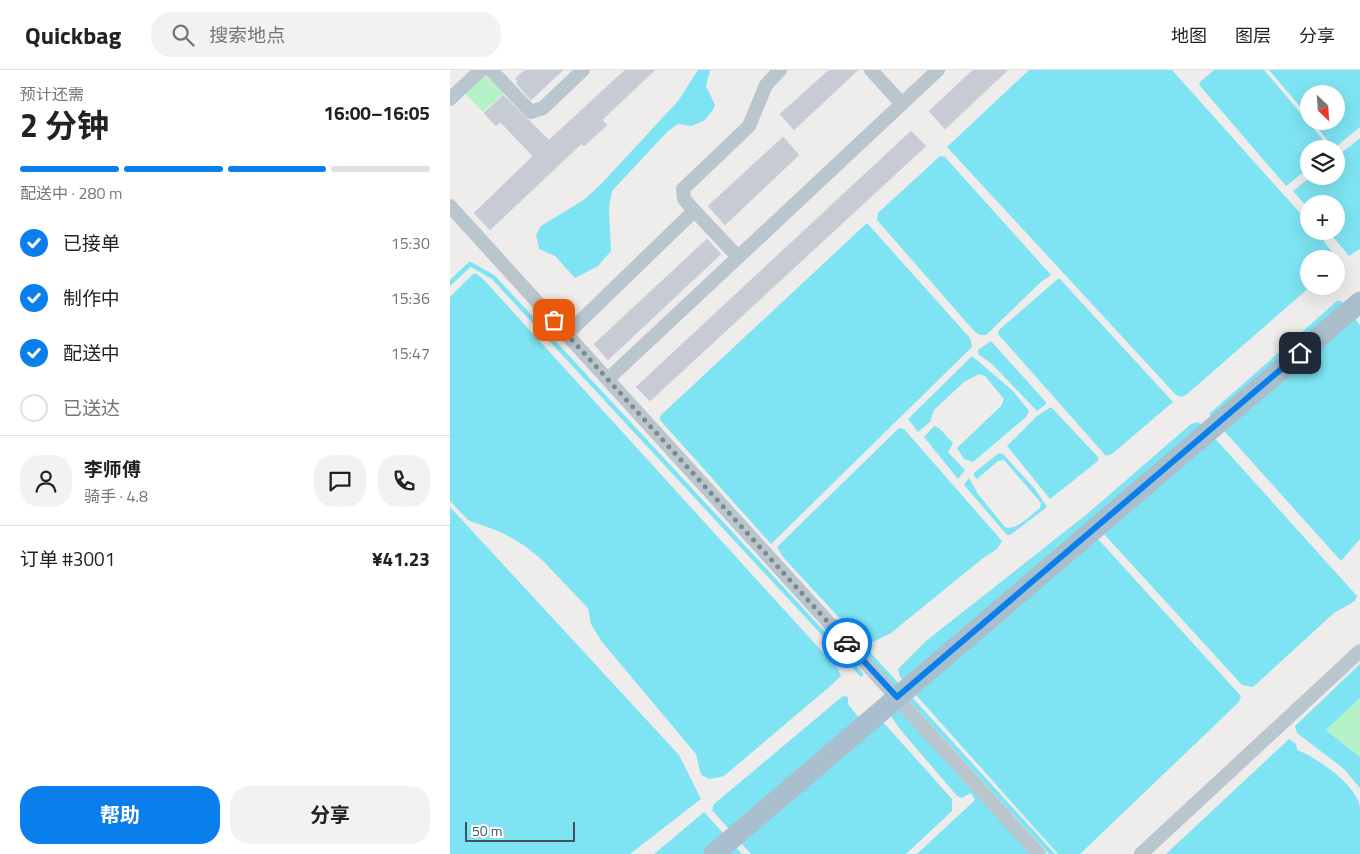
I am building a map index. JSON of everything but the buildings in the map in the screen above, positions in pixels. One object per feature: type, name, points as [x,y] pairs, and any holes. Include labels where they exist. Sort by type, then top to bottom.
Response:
[{"type":"main road","points":[[714,854],[1360,302]]},
{"type":"street","points":[[450,99],[481,70]]},
{"type":"street","points":[[491,70],[531,112],[543,108],[583,70]]},
{"type":"street","points":[[738,257],[684,199],[683,188],[749,126],[766,85],[780,70]]},
{"type":"street","points":[[871,70],[902,104]]},
{"type":"street","points":[[608,379],[938,70]]},
{"type":"street","points":[[450,206],[901,694],[1039,854]]},
{"type":"street","points":[[567,334],[694,211]]},
{"type":"street","points":[[1141,854],[1360,651]]},
{"type":"green space","points":[[486,76],[504,93],[483,112],[464,92],[482,77]]},
{"type":"green space","points":[[1360,698],[1360,757],[1326,730]]},
{"type":"water","points":[[698,70],[710,70],[706,86],[715,105],[713,110],[705,120],[692,126],[678,124],[668,131],[612,191],[609,208],[611,251],[598,266],[575,278],[555,256],[539,249],[536,235],[541,226],[585,199],[603,182],[678,101]]},
{"type":"water","points":[[1029,70],[1172,70],[1300,213],[1300,240],[1323,240],[1331,250],[1300,250],[1301,295],[1186,395],[1181,397],[1176,395],[947,147]]},
{"type":"water","points":[[1214,70],[1264,70],[1300,112],[1300,130],[1315,130],[1323,140],[1300,140],[1300,175],[1286,186],[1199,83]]},
{"type":"water","points":[[1269,70],[1360,70],[1360,127],[1344,140],[1327,140],[1319,130],[1345,130],[1345,85],[1300,85],[1300,106]]},
{"type":"water","points":[[1360,138],[1360,249],[1349,256],[1336,240],[1345,240],[1345,195],[1300,195],[1300,199],[1293,191],[1301,185],[1345,185],[1345,150]]},
{"type":"water","points":[[940,156],[945,157],[1051,275],[1041,282],[986,335],[980,335],[974,331],[877,220],[878,213]]},
{"type":"water","points":[[867,223],[970,338],[972,347],[771,544],[660,420],[660,416]]},
{"type":"water","points":[[473,274],[477,274],[485,281],[838,669],[841,676],[724,776],[710,779],[701,775],[696,754],[602,642],[591,624],[588,608],[542,560],[525,546],[503,533],[468,520],[450,501],[450,297]]},
{"type":"water","points":[[1059,278],[1173,402],[1112,454],[1106,456],[998,334],[999,330]]},
{"type":"water","points":[[1337,301],[1341,301],[1360,325],[1360,539],[1341,561],[1209,414]]},
{"type":"water","points":[[991,341],[1045,401],[1046,404],[1037,411],[992,364],[978,354],[978,350]]},
{"type":"water","points":[[972,356],[1013,391],[1029,411],[1026,417],[973,462],[964,459],[957,448],[1001,406],[1004,399],[985,376],[979,374],[964,382],[934,410],[930,422],[918,432],[908,419]]},
{"type":"water","points":[[1051,407],[1098,457],[1098,461],[1050,499],[1007,446],[1037,416]]},
{"type":"water","points":[[1197,422],[1203,425],[1357,596],[1355,601],[1334,613],[1253,687],[1242,685],[1092,521],[1088,528],[1241,696],[1239,702],[1080,854],[1058,854],[900,677],[898,669],[926,641],[1087,514],[1191,424]]},
{"type":"water","points":[[934,426],[939,428],[953,443],[948,452],[965,470],[958,479],[924,437]]},
{"type":"water","points":[[899,428],[904,429],[1002,541],[997,549],[891,633],[869,644],[857,637],[783,557],[777,547]]},
{"type":"water","points":[[999,453],[1003,454],[1035,489],[1047,507],[1010,535],[1007,535],[964,485],[969,478],[978,494],[1005,527],[1009,528],[1019,525],[1040,508],[1041,503],[1004,460],[998,461],[977,479],[974,476],[974,473]]},
{"type":"water","points":[[450,507],[679,755],[701,799],[630,854],[450,854]]},
{"type":"water","points":[[1360,664],[1360,698],[1326,730],[1360,757],[1360,788],[1344,769],[1297,733],[1295,726]]},
{"type":"water","points":[[843,696],[848,697],[848,704],[863,723],[883,722],[952,799],[952,811],[906,854],[751,854],[712,810],[714,804]]},
{"type":"water","points":[[893,700],[1032,854],[917,854],[975,800],[971,793],[962,798],[957,796],[899,728],[889,713]]},
{"type":"water","points":[[1289,739],[1296,744],[1297,750],[1324,765],[1352,790],[1360,807],[1360,854],[1166,854]]},
{"type":"water","points":[[704,812],[742,854],[654,854]]},
{"type":"waterway","points":[[450,283],[470,264],[493,277],[861,674]]},
{"type":"waterway","points":[[865,650],[900,688]]},
{"type":"waterway","points":[[907,695],[1052,854]]},
{"type":"way so far","points":[[554,320],[847,643]]},
{"type":"route","points":[[847,643],[897,697],[1300,353]]}]
